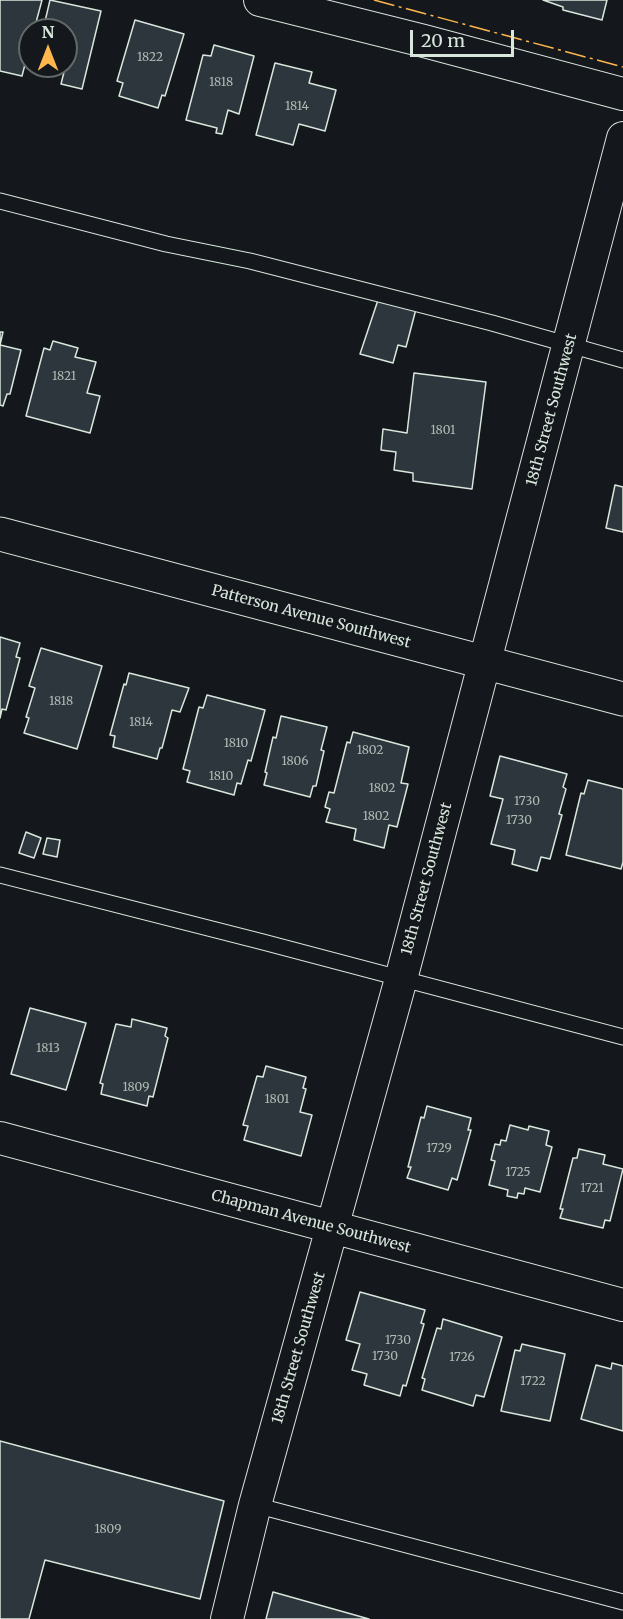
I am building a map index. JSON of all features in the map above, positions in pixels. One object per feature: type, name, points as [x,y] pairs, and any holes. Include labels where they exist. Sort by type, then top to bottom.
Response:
[{"type":"main road","name":"Patterson Avenue Southwest","points":[[0,534],[623,699]]},
{"type":"street","points":[[260,0],[623,94]]},
{"type":"street","name":"18th Street Southwest","points":[[227,1619],[255,1505],[400,979],[570,346],[623,138]]},
{"type":"street","name":"Chapman Avenue Southwest","points":[[0,1138],[623,1305]]},
{"type":"lane","points":[[0,201],[166,244],[285,270],[492,323],[623,360]]},
{"type":"lane","points":[[0,875],[623,1037]]},
{"type":"lane","points":[[255,1505],[623,1602]]},
{"type":"building","points":[[0,0],[42,0],[37,18],[18,18],[18,75],[0,71]]},
{"type":"building","points":[[50,0],[101,11],[82,89],[61,84],[62,78],[78,78],[78,18],[46,18]]},
{"type":"building","points":[[543,0],[607,0],[602,20],[563,10],[563,7]]},
{"type":"building","points":[[135,20],[184,34],[165,96],[162,95],[158,108],[119,96],[123,83],[117,81]]},
{"type":"building","points":[[214,45],[254,56],[239,114],[228,110],[222,134],[216,133],[217,128],[186,120],[203,55],[211,56]]},
{"type":"building","points":[[275,63],[312,72],[309,83],[336,90],[325,131],[299,124],[293,145],[256,135]]},
{"type":"building","points":[[378,300],[416,309],[406,347],[398,345],[393,363],[360,354]]},
{"type":"building","points":[[53,341],[78,348],[75,357],[96,362],[87,393],[100,396],[90,433],[26,416],[44,348],[50,350]]},
{"type":"building","points":[[0,345],[21,350],[10,394],[7,394],[3,406],[0,405]]},
{"type":"building","points":[[414,373],[486,382],[472,489],[413,481],[413,473],[394,470],[396,452],[381,450],[383,429],[407,433]]},
{"type":"building","points":[[615,485],[623,487],[623,532],[606,528]]},
{"type":"building","points":[[0,637],[20,643],[16,657],[20,658],[6,710],[2,709],[0,718]]},
{"type":"building","points":[[41,648],[102,666],[77,749],[24,733],[29,718],[26,717],[35,688],[29,686]]},
{"type":"building","points":[[129,673],[189,688],[180,712],[172,710],[157,759],[113,747],[115,736],[110,735]]},
{"type":"building","points":[[207,695],[265,710],[251,761],[248,760],[241,784],[237,783],[234,795],[187,782],[190,771],[183,769],[199,707],[203,708]]},
{"type":"building","points":[[281,716],[327,727],[316,786],[313,786],[310,797],[264,785],[273,737],[276,738]]},
{"type":"building","points":[[353,732],[409,747],[401,783],[408,784],[397,827],[389,825],[384,848],[354,840],[356,829],[326,822],[330,809],[325,807],[329,792],[334,793],[347,742],[350,743]]},
{"type":"building","points":[[500,756],[567,774],[563,787],[566,789],[559,814],[562,815],[550,859],[541,857],[537,871],[512,864],[515,850],[491,844],[503,799],[490,796]]},
{"type":"building","points":[[588,780],[623,789],[623,862],[621,869],[566,855],[581,793],[584,794]]},
{"type":"building","points":[[26,832],[41,838],[34,858],[19,853]]},
{"type":"building","points":[[47,838],[60,840],[57,857],[43,854]]},
{"type":"building","points":[[30,1008],[86,1023],[66,1090],[11,1074]]},
{"type":"building","points":[[132,1019],[167,1028],[165,1036],[168,1038],[153,1097],[149,1096],[147,1106],[101,1094],[103,1084],[100,1083],[116,1024],[131,1027]]},
{"type":"building","points":[[266,1066],[306,1077],[303,1088],[306,1089],[300,1112],[312,1115],[301,1156],[244,1140],[248,1126],[243,1125],[257,1076],[263,1077]]},
{"type":"building","points":[[427,1106],[471,1118],[468,1130],[471,1130],[457,1180],[452,1178],[448,1190],[407,1178],[421,1117],[424,1118]]},
{"type":"building","points":[[510,1125],[528,1130],[529,1126],[549,1131],[546,1145],[552,1147],[540,1192],[525,1188],[524,1194],[518,1193],[517,1198],[507,1196],[508,1190],[489,1185],[495,1161],[491,1160],[495,1144],[500,1145],[501,1140],[506,1141]]},
{"type":"building","points":[[579,1149],[605,1155],[603,1164],[623,1169],[610,1221],[605,1220],[603,1228],[560,1218],[563,1209],[560,1209],[573,1158],[577,1158]]},
{"type":"building","points":[[360,1292],[425,1310],[421,1323],[424,1324],[406,1386],[403,1385],[400,1396],[364,1385],[367,1374],[352,1370],[360,1344],[346,1340]]},
{"type":"building","points":[[443,1319],[502,1337],[484,1397],[476,1395],[473,1406],[422,1390],[425,1379],[422,1378],[437,1328],[441,1329]]},
{"type":"building","points":[[522,1344],[565,1354],[550,1421],[501,1411],[515,1350],[520,1351]]},
{"type":"building","points":[[612,1363],[623,1366],[623,1431],[581,1419],[596,1365],[611,1369]]},
{"type":"building","points":[[0,1441],[224,1501],[200,1599],[45,1560],[29,1619],[0,1619]]},
{"type":"building","points":[[273,1592],[369,1619],[266,1619]]},
{"type":"power","points":[[374,0],[623,67]]}]
